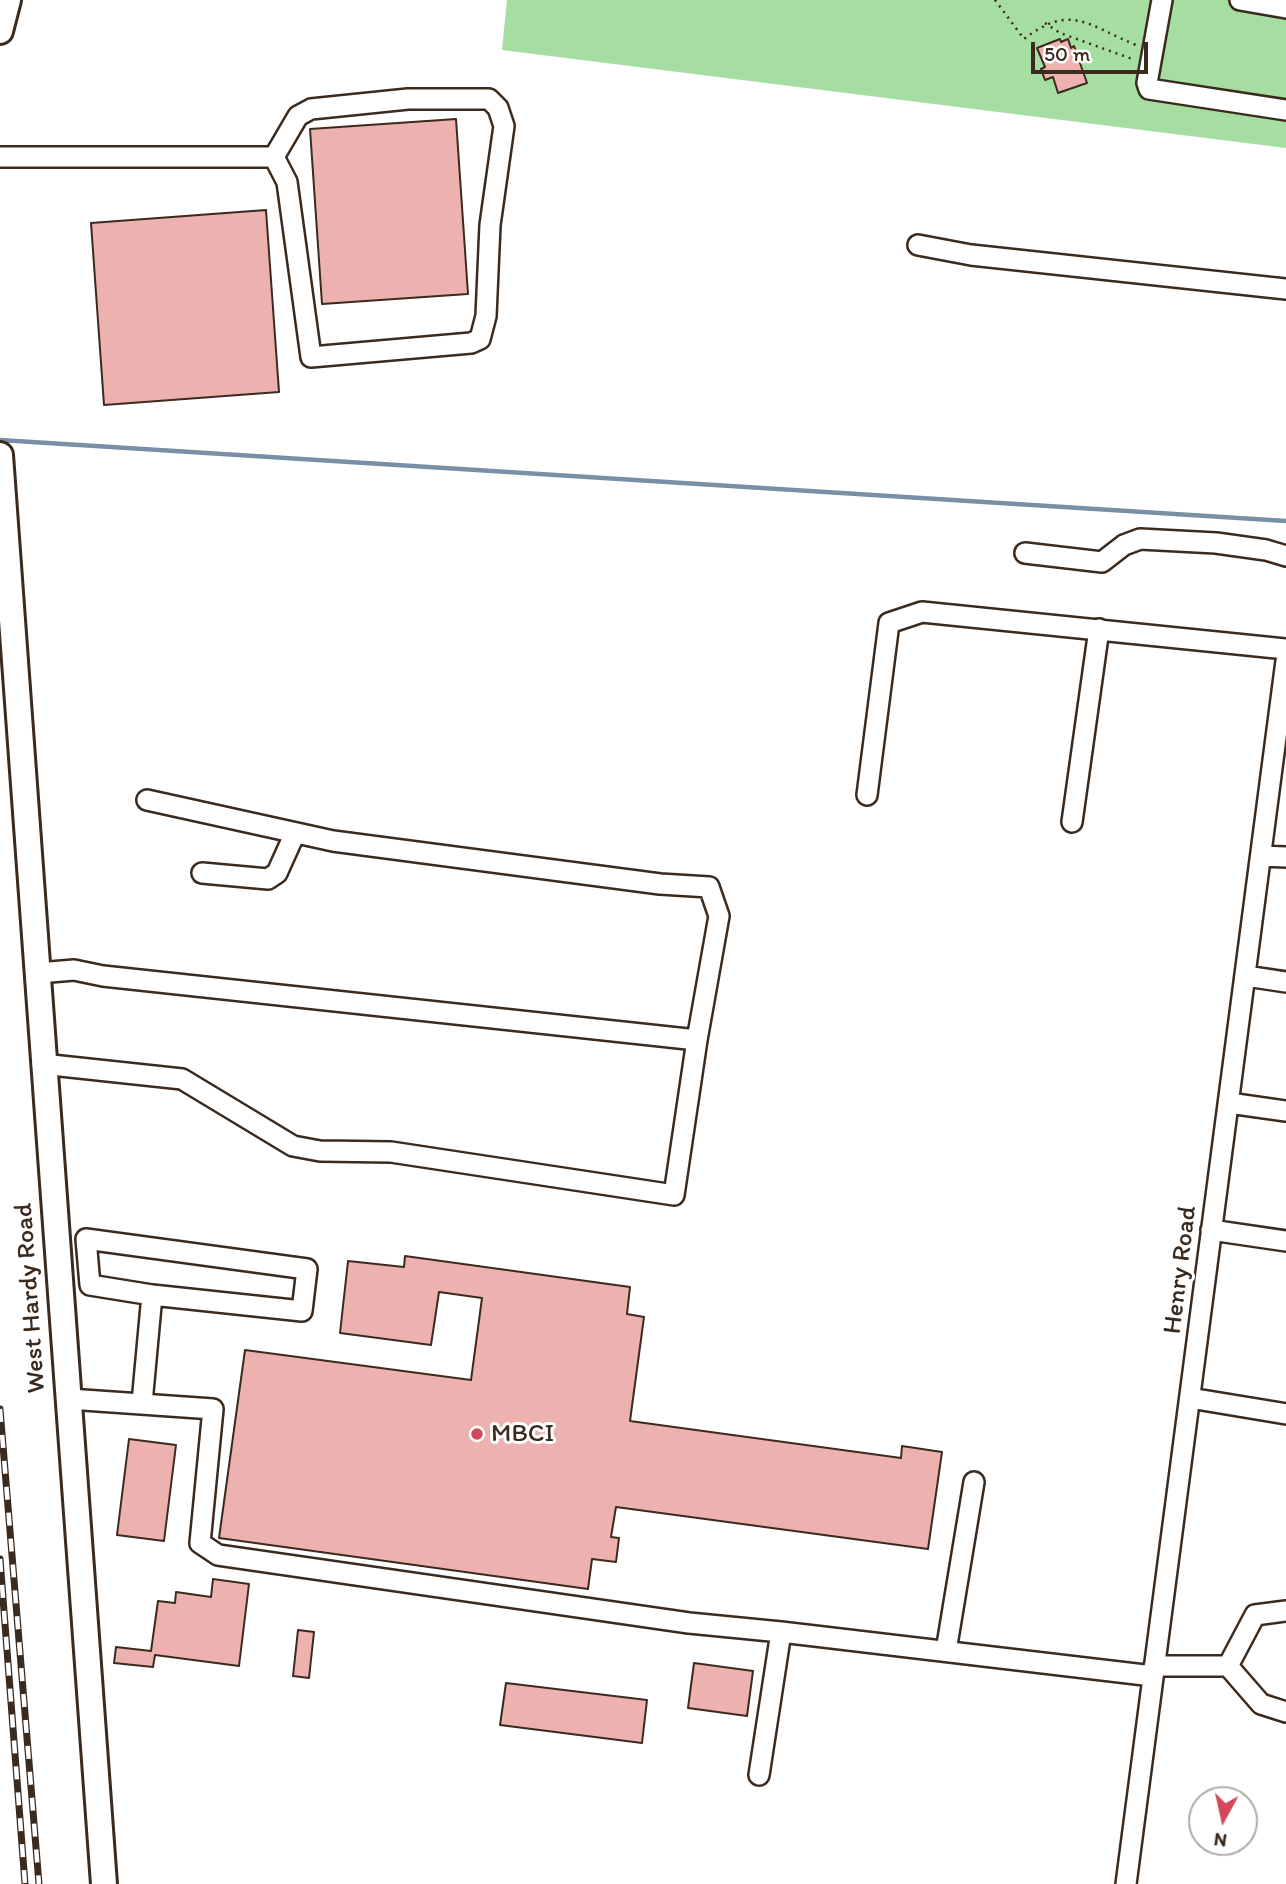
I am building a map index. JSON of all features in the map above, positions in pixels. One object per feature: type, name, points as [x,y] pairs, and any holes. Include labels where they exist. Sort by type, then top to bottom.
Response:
[{"type":"main road","points":[[0,32],[8,0]]},
{"type":"main road","name":"West Hardy Road","points":[[0,456],[38,972],[42,1065],[104,1884]]},
{"type":"street","points":[[1162,0],[1149,89],[1286,110]]},
{"type":"street","points":[[1240,0],[1286,8]]},
{"type":"street","points":[[408,99],[489,99],[498,108],[504,125],[490,225],[486,316],[480,339],[471,343],[312,357],[287,181],[274,157],[298,116],[312,109],[408,99]]},
{"type":"street","points":[[0,157],[274,157]]},
{"type":"street","points":[[918,245],[971,255],[1286,289]]},
{"type":"street","points":[[1025,553],[1101,562],[1124,545],[1140,539],[1216,543],[1266,550],[1286,556]]},
{"type":"street","points":[[867,795],[889,623],[922,612],[1286,649]]},
{"type":"street","points":[[1072,822],[1099,629]]},
{"type":"street","name":"Henry Road","points":[[1126,1884],[1261,856],[1280,770],[1286,661]]},
{"type":"street","points":[[42,1065],[182,1079],[293,1146],[320,1151],[391,1152],[674,1195],[719,916],[709,887],[660,884],[333,841],[147,800]]},
{"type":"street","points":[[202,873],[268,879],[277,873],[295,833]]},
{"type":"street","points":[[1261,856],[1286,857]]},
{"type":"street","points":[[38,972],[74,970],[103,976],[697,1040]]},
{"type":"street","points":[[1246,976],[1286,982]]},
{"type":"street","points":[[1229,1103],[1286,1111]]},
{"type":"street","points":[[1211,1230],[1286,1241]]},
{"type":"street","points":[[86,1239],[307,1269],[302,1311],[152,1295],[90,1285],[86,1239]]},
{"type":"street","points":[[142,1403],[152,1295]]},
{"type":"street","points":[[1190,1398],[1286,1414]]},
{"type":"street","points":[[69,1399],[213,1409],[200,1543],[218,1555],[689,1623],[1153,1671],[1228,1666]]},
{"type":"street","points":[[946,1651],[974,1482]]},
{"type":"street","points":[[1228,1666],[1255,1615],[1286,1611]]},
{"type":"street","points":[[759,1775],[781,1632]]},
{"type":"street","points":[[1228,1666],[1261,1704],[1286,1712]]},
{"type":"path","points":[[995,0],[1024,39],[1045,23],[1060,18],[1074,20],[1152,59]]},
{"type":"path","points":[[1045,23],[1059,33],[1152,59]]},
{"type":"green space","points":[[507,0],[1286,0],[1286,148],[502,50]]},
{"type":"building","points":[[1060,39],[1061,42],[1068,39],[1071,48],[1074,46],[1087,83],[1058,93],[1053,77],[1045,80],[1041,69],[1045,67],[1037,48]]},
{"type":"building","points":[[456,119],[468,294],[322,304],[310,129]]},
{"type":"building","points":[[266,210],[279,392],[104,405],[91,223]]},
{"type":"building","name":"MBCI","points":[[405,1256],[630,1287],[627,1314],[644,1317],[630,1421],[901,1458],[902,1446],[942,1452],[928,1549],[616,1507],[611,1537],[619,1538],[616,1562],[592,1559],[588,1589],[219,1538],[245,1350],[471,1380],[482,1298],[439,1292],[431,1345],[340,1333],[348,1261],[404,1267]]},
{"type":"building","points":[[129,1439],[176,1445],[164,1541],[117,1535]]},
{"type":"building","points":[[213,1579],[249,1584],[239,1666],[155,1655],[153,1667],[114,1663],[116,1647],[151,1651],[158,1601],[175,1603],[176,1592],[211,1597]]},
{"type":"building","points":[[298,1630],[314,1632],[309,1678],[293,1676]]},
{"type":"building","points":[[694,1663],[753,1671],[747,1716],[688,1708]]},
{"type":"building","points":[[506,1683],[647,1700],[642,1743],[500,1725]]},
{"type":"waterway","points":[[0,440],[1286,521]]},
{"type":"railway","points":[[0,1409],[39,1884]]},
{"type":"railway","points":[[0,1559],[25,1884]]},
{"type":"place","name":"MBCI","points":[[477,1434]]}]
